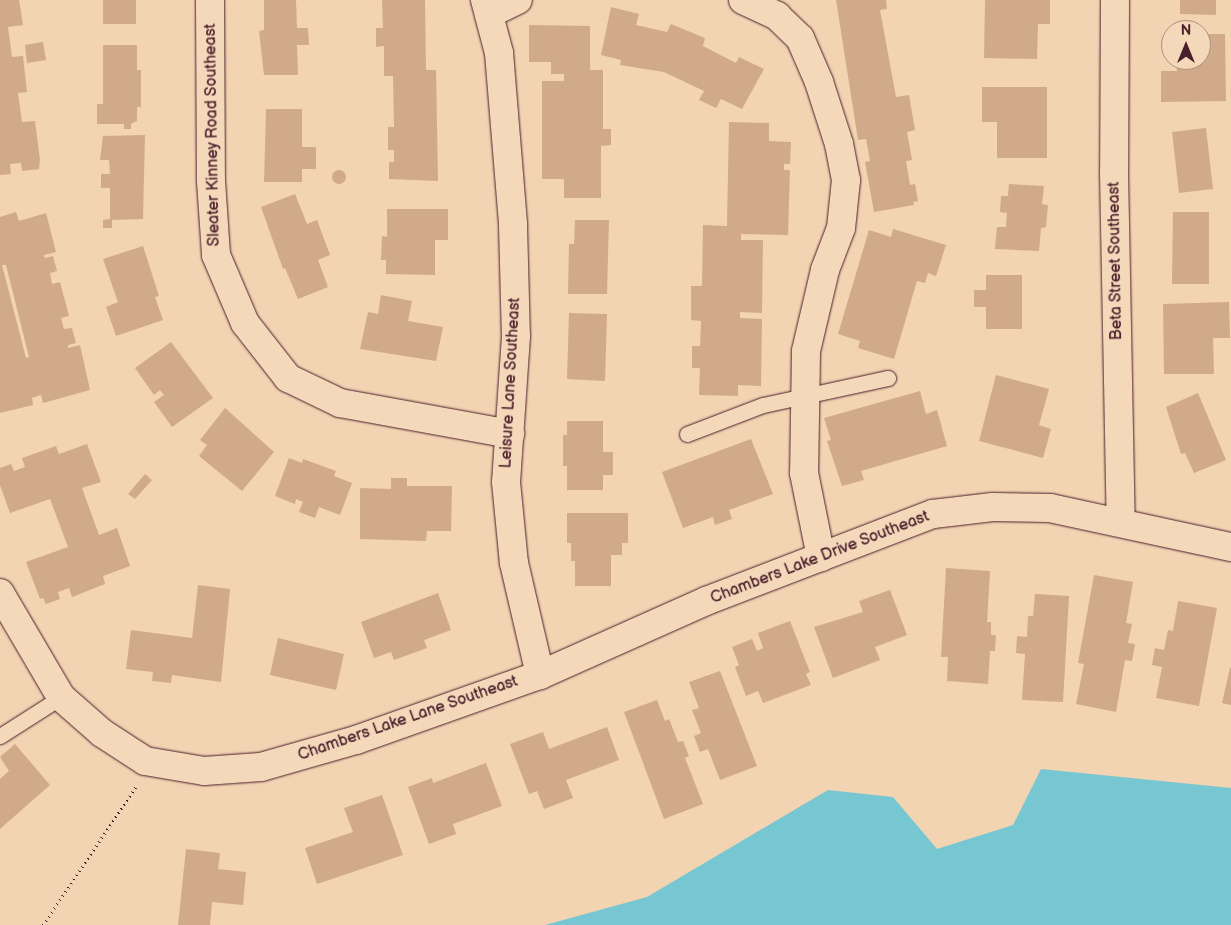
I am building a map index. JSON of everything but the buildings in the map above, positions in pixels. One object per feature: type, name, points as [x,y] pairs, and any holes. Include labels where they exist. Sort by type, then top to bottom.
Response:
[{"type":"street","name":"Sleater Kinney Road Southeast","points":[[210,0],[211,181],[216,255],[245,323],[288,378],[340,404],[510,434]]},
{"type":"street","points":[[487,7],[518,0]]},
{"type":"street","points":[[743,0],[780,8],[800,38],[819,82],[839,144],[846,180],[842,228],[825,270],[812,318],[806,351],[804,473],[821,557]]},
{"type":"street","name":"Beta Street Southeast","points":[[1115,0],[1114,172],[1121,521]]},
{"type":"street","name":"Leisure Lane Southeast","points":[[487,7],[499,53],[513,225],[516,336],[506,482],[514,563],[540,674]]},
{"type":"street","name":"Chambers Lake Drive Southeast","points":[[540,674],[706,601],[933,514],[984,508],[1050,508],[1121,521],[1231,547]]},
{"type":"street","name":"Chambers Lake Lane Southeast","points":[[0,593],[60,697],[102,733],[145,761],[204,771],[261,767],[356,740],[540,674]]},
{"type":"lane","points":[[687,434],[764,405],[805,394],[888,378]]},
{"type":"lane","points":[[0,736],[60,697]]},
{"type":"path","points":[[42,925],[135,792],[145,761]]},
{"type":"water","points":[[1041,769],[1231,788],[1231,925],[545,925],[647,897],[828,790],[893,797],[937,849],[1013,825]]}]
